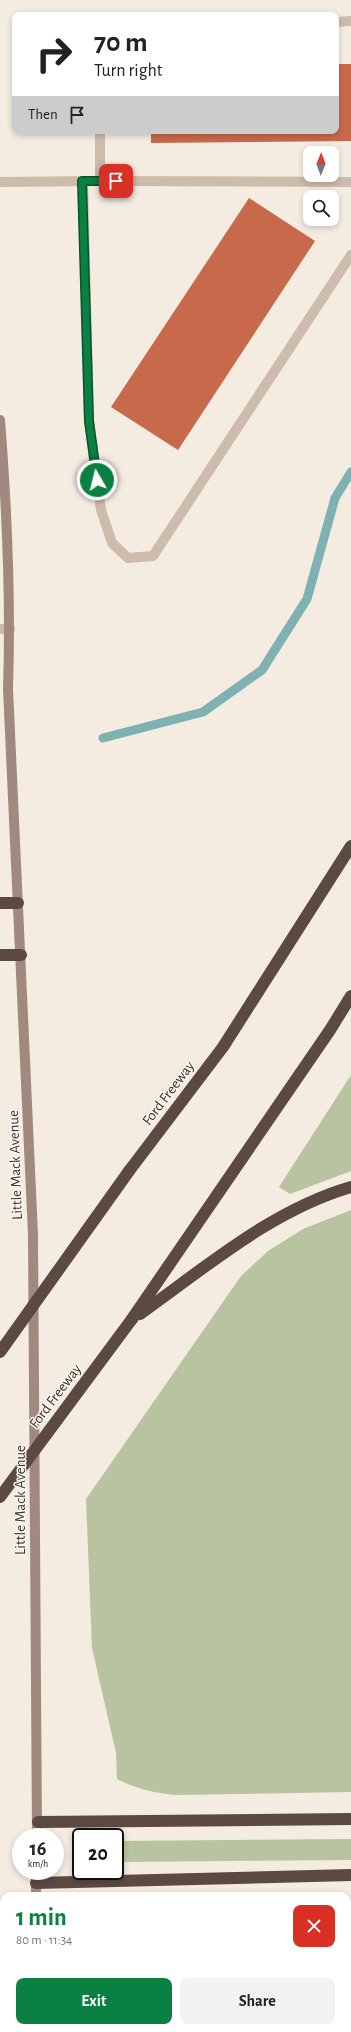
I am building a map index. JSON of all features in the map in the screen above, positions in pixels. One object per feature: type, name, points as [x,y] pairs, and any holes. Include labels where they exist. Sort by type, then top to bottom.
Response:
[{"type":"highway","name":"Ford Freeway","points":[[0,1352],[129,1171],[223,1047],[351,846]]},
{"type":"highway","points":[[0,903],[18,903]]},
{"type":"highway","points":[[0,955],[21,955]]},
{"type":"highway","name":"Ford Freeway","points":[[0,1496],[132,1319],[330,1030],[351,996]]},
{"type":"highway","points":[[132,1319],[252,1235],[292,1212],[332,1193],[351,1188]]},
{"type":"highway","points":[[38,1822],[351,1820]]},
{"type":"highway","points":[[64,1877],[351,1875]]},
{"type":"main road","name":"Little Mack Avenue","points":[[0,420],[5,629],[33,1235],[38,1828]]},
{"type":"main road","points":[[36,1880],[36,1892]]},
{"type":"lane","points":[[339,22],[351,21]]},
{"type":"lane","points":[[100,134],[100,181]]},
{"type":"lane","points":[[82,181],[89,421],[101,510],[112,543],[128,558],[153,556],[351,255]]},
{"type":"lane","points":[[0,182],[351,182]]},
{"type":"green space","points":[[351,1075],[351,1171],[290,1194],[279,1187]]},
{"type":"green space","points":[[351,1210],[351,1792],[176,1795],[153,1792],[139,1788],[117,1779],[116,1753],[92,1648],[86,1499],[241,1276],[268,1251],[303,1229]]},
{"type":"green space","points":[[351,1839],[351,1860],[124,1862],[124,1841]]},
{"type":"building","points":[[339,64],[351,64],[351,141],[151,143],[151,134],[339,134]]},
{"type":"building","points":[[249,198],[315,241],[178,450],[111,407]]},
{"type":"waterway","points":[[103,738],[203,712],[262,670],[307,599],[335,498],[351,472]]},
{"type":"route","points":[[97,480],[89,421],[82,181],[116,181]]}]
